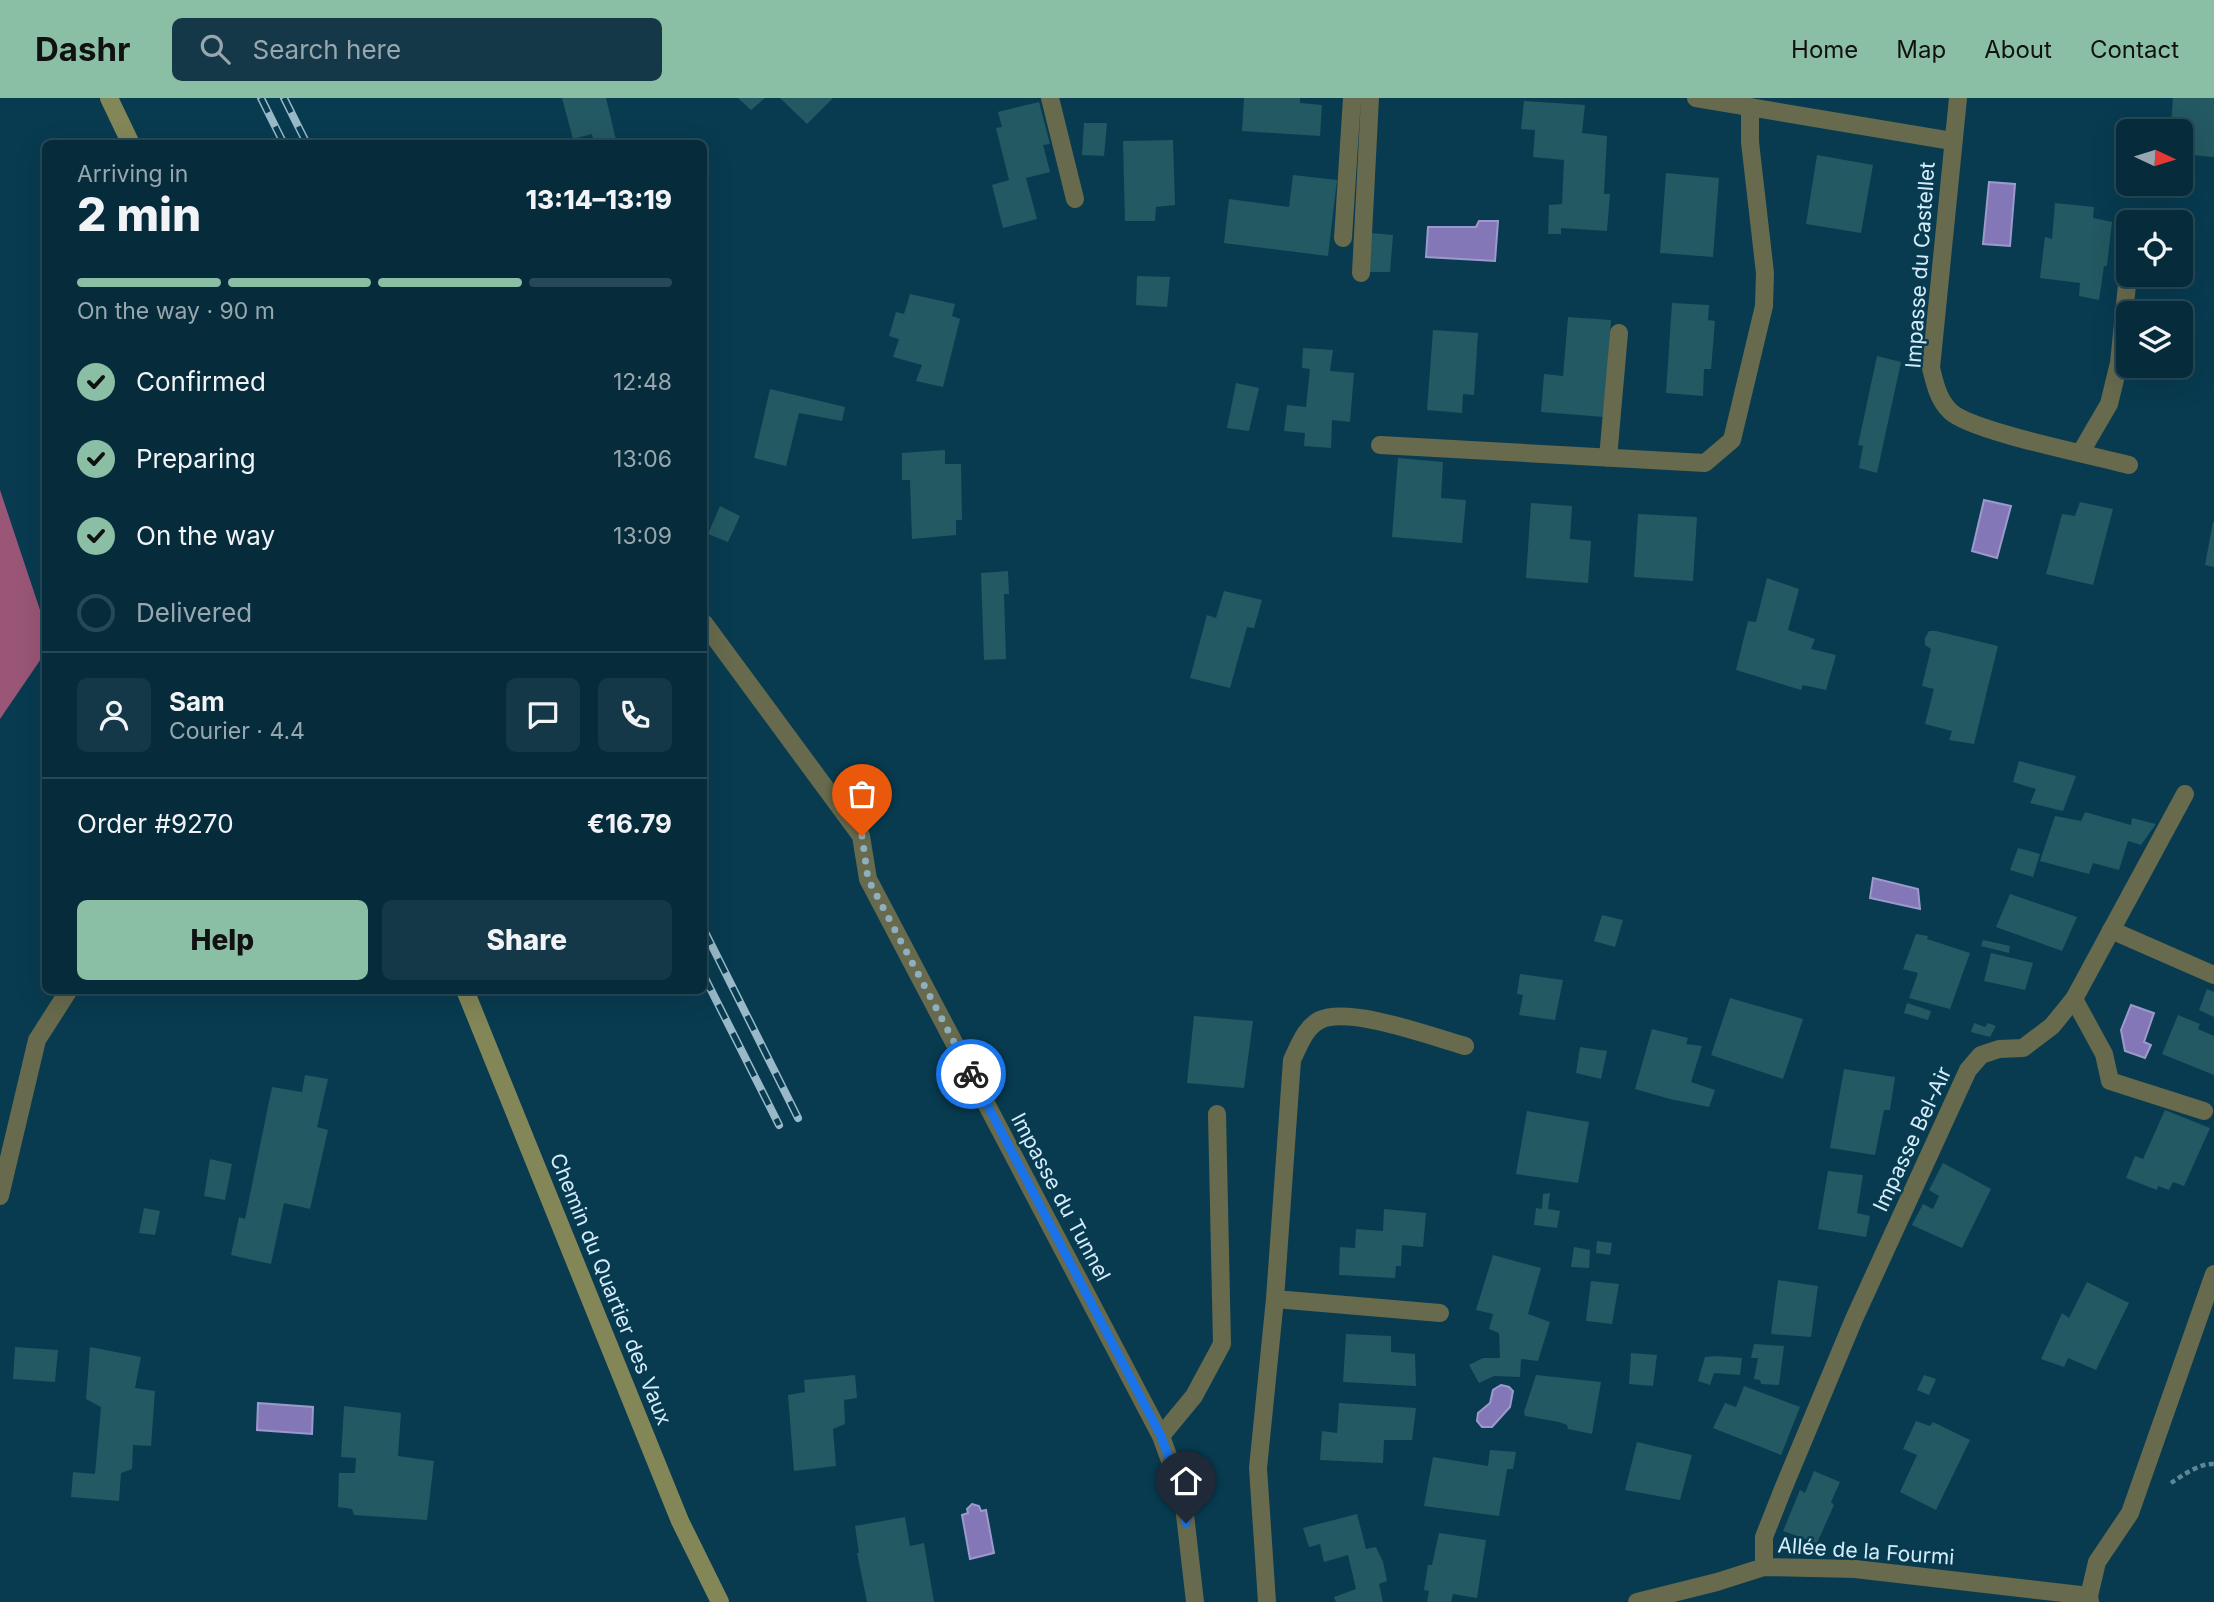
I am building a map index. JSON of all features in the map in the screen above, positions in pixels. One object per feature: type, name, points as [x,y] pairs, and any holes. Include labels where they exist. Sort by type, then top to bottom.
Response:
[{"type":"street","points":[[109,98],[129,140]]},
{"type":"street","points":[[1050,98],[1075,199]]},
{"type":"street","points":[[1343,238],[1352,98]]},
{"type":"street","points":[[1361,273],[1370,98]]},
{"type":"street","points":[[1696,98],[1952,141]]},
{"type":"street","name":"Impasse du Castellet","points":[[1958,98],[1931,368],[1938,395],[1951,413],[1978,426],[2129,464]]},
{"type":"street","points":[[1380,444],[1705,463],[1732,440],[1764,306],[1765,273],[1749,142],[1750,107]]},
{"type":"street","points":[[2081,452],[2109,404],[2119,363],[2127,287]]},
{"type":"street","points":[[1608,458],[1619,333]]},
{"type":"street","name":"Impasse du Tunnel","points":[[707,627],[862,836],[868,879],[1161,1436],[1183,1497],[1195,1602]]},
{"type":"street","name":"Impasse Bel-Air","points":[[1764,1567],[1765,1537],[1783,1489],[1854,1319],[1968,1070],[1981,1055],[1999,1049],[2023,1048],[2052,1026],[2074,999],[2185,794]]},
{"type":"street","points":[[2111,930],[2214,975]]},
{"type":"street","points":[[0,1196],[37,1040],[66,994]]},
{"type":"street","name":"Chemin du Quartier des Vaux","points":[[467,994],[680,1521],[720,1602]]},
{"type":"street","points":[[2074,999],[2104,1054],[2110,1081],[2204,1111]]},
{"type":"street","points":[[1267,1602],[1258,1468],[1275,1299],[1292,1060],[1305,1034],[1321,1020],[1364,1017],[1465,1046]]},
{"type":"street","points":[[1161,1436],[1194,1396],[1222,1344],[1217,1114]]},
{"type":"street","points":[[2089,1599],[2097,1562],[2130,1513],[2214,1274]]},
{"type":"street","points":[[1275,1299],[1440,1313]]},
{"type":"street","name":"Allée de la Fourmi","points":[[1637,1602],[1764,1567],[1855,1569],[2089,1599]]},
{"type":"shaded area","points":[[1989,182],[2015,184],[2010,246],[1983,244]]},
{"type":"shaded area","points":[[1479,221],[1498,221],[1495,261],[1426,257],[1428,227],[1476,227]]},
{"type":"shaded area","points":[[0,490],[42,616],[42,657],[0,719]]},
{"type":"shaded area","points":[[1984,500],[2011,506],[1997,558],[1972,551]]},
{"type":"shaded area","points":[[1873,878],[1918,889],[1920,909],[1870,898]]},
{"type":"shaded area","points":[[2131,1005],[2154,1013],[2144,1042],[2151,1045],[2145,1058],[2125,1051],[2121,1030]]},
{"type":"shaded area","points":[[1501,1385],[1513,1391],[1510,1407],[1492,1427],[1482,1427],[1477,1421],[1478,1413],[1490,1403],[1493,1390]]},
{"type":"shaded area","points":[[258,1403],[313,1407],[312,1434],[257,1430]]},
{"type":"shaded area","points":[[972,1504],[979,1506],[981,1511],[986,1510],[994,1553],[970,1559],[962,1515],[968,1513],[967,1509]]},
{"type":"building","points":[[562,98],[606,98],[616,140],[593,140],[592,134],[573,139]]},
{"type":"building","points":[[738,98],[765,98],[751,110]]},
{"type":"building","points":[[780,98],[833,98],[807,124]]},
{"type":"building","points":[[1244,98],[1300,98],[1300,103],[1322,105],[1320,136],[1242,131]]},
{"type":"building","points":[[2173,98],[2214,98],[2214,157],[2193,155],[2193,119],[2171,119]]},
{"type":"building","points":[[1524,101],[1585,105],[1582,133],[1607,136],[1604,194],[1610,194],[1607,231],[1561,228],[1561,234],[1548,234],[1549,205],[1562,204],[1564,160],[1533,157],[1535,130],[1521,129]]},
{"type":"building","points":[[1039,102],[1050,144],[1043,145],[1050,172],[1026,178],[1037,219],[1003,228],[992,185],[1009,180],[996,128],[1002,127],[998,112]]},
{"type":"building","points":[[1084,123],[1107,123],[1104,156],[1082,155]]},
{"type":"building","points":[[1173,140],[1175,205],[1156,207],[1155,221],[1125,221],[1123,141]]},
{"type":"building","points":[[1817,155],[1873,165],[1861,233],[1806,224]]},
{"type":"building","points":[[1666,173],[1719,178],[1713,257],[1660,253]]},
{"type":"building","points":[[1293,175],[1337,180],[1328,256],[1224,243],[1229,199],[1289,207]]},
{"type":"building","points":[[2055,203],[2094,207],[2093,218],[2112,222],[2107,266],[2104,266],[2099,300],[2079,296],[2080,283],[2040,278],[2045,237],[2052,239]]},
{"type":"building","points":[[1371,233],[1393,235],[1390,272],[1369,272]]},
{"type":"building","points":[[1137,276],[1170,277],[1167,307],[1136,305]]},
{"type":"building","points":[[910,294],[955,304],[952,316],[960,319],[943,387],[916,381],[922,365],[893,357],[899,339],[889,336],[896,312],[904,314]]},
{"type":"building","points":[[1672,303],[1709,305],[1708,320],[1715,321],[1711,369],[1704,369],[1703,396],[1666,393]]},
{"type":"building","points":[[1568,317],[1611,320],[1604,417],[1541,412],[1544,374],[1563,376]]},
{"type":"building","points":[[1433,330],[1478,333],[1474,395],[1463,394],[1462,413],[1427,410]]},
{"type":"building","points":[[1303,348],[1333,350],[1330,371],[1354,373],[1350,422],[1332,420],[1331,448],[1304,446],[1305,433],[1284,431],[1287,405],[1306,407],[1310,369],[1302,368]]},
{"type":"building","points":[[1877,356],[1901,362],[1877,473],[1859,468],[1863,446],[1858,445]]},
{"type":"building","points":[[1236,383],[1259,388],[1249,431],[1227,428]]},
{"type":"building","points":[[770,389],[845,407],[842,421],[799,413],[786,466],[754,458]]},
{"type":"building","points":[[945,450],[945,464],[961,464],[962,520],[956,520],[956,535],[912,539],[910,480],[902,480],[902,453]]},
{"type":"building","points":[[1398,458],[1443,462],[1441,498],[1466,500],[1462,543],[1392,537]]},
{"type":"building","points":[[2080,502],[2113,509],[2093,585],[2046,574],[2062,514],[2075,516]]},
{"type":"building","points":[[1531,503],[1572,506],[1570,539],[1591,541],[1588,583],[1526,578]]},
{"type":"building","points":[[720,506],[740,516],[728,542],[708,534]]},
{"type":"building","points":[[1638,514],[1697,517],[1693,581],[1634,577]]},
{"type":"building","points":[[2214,522],[2214,567],[2205,565]]},
{"type":"building","points":[[1008,571],[1009,594],[1004,594],[1006,659],[984,660],[981,573]]},
{"type":"building","points":[[1767,578],[1799,589],[1788,630],[1815,639],[1811,649],[1836,655],[1826,690],[1803,685],[1801,690],[1736,670],[1748,621],[1756,622]]},
{"type":"building","points":[[1224,591],[1262,600],[1254,628],[1247,627],[1230,688],[1190,678],[1207,615],[1216,618]]},
{"type":"building","points":[[1929,631],[1998,646],[1974,744],[1949,740],[1952,731],[1925,724],[1934,689],[1922,686],[1931,649],[1925,645]]},
{"type":"building","points":[[2019,761],[2076,776],[2063,811],[2030,803],[2036,789],[2013,782]]},
{"type":"building","points":[[2085,812],[2131,825],[2132,818],[2156,824],[2141,845],[2128,841],[2119,870],[2093,863],[2089,874],[2040,861],[2055,816],[2081,821]]},
{"type":"building","points":[[2018,848],[2040,854],[2033,877],[2010,870]]},
{"type":"building","points":[[2010,894],[2077,917],[2062,951],[1996,927]]},
{"type":"building","points":[[1602,915],[1623,920],[1615,947],[1594,941]]},
{"type":"building","points":[[1916,934],[1970,953],[1950,1009],[1909,998],[1918,973],[1903,969]]},
{"type":"building","points":[[1983,940],[2010,946],[2009,953],[1981,946]]},
{"type":"building","points":[[1991,953],[2033,963],[2025,990],[1984,981]]},
{"type":"building","points":[[1520,974],[1563,980],[1555,1020],[1519,1015],[1523,995],[1517,994]]},
{"type":"building","points":[[2207,989],[2214,992],[2214,1017],[2199,1010]]},
{"type":"building","points":[[1730,998],[1803,1019],[1783,1079],[1711,1055]]},
{"type":"building","points":[[1907,1003],[1931,1011],[1928,1020],[1904,1013]]},
{"type":"building","points":[[2178,1015],[2200,1024],[2198,1029],[2214,1036],[2214,1075],[2162,1054]]},
{"type":"building","points":[[1194,1016],[1253,1021],[1244,1088],[1187,1083]]},
{"type":"building","points":[[1974,1023],[1985,1027],[1988,1023],[1996,1026],[1990,1037],[1971,1032]]},
{"type":"building","points":[[1652,1029],[1688,1038],[1686,1044],[1702,1046],[1691,1082],[1715,1090],[1709,1107],[1635,1089]]},
{"type":"building","points":[[1580,1047],[1607,1051],[1601,1079],[1576,1073]]},
{"type":"building","points":[[1844,1069],[1895,1077],[1890,1110],[1884,1110],[1875,1155],[1830,1148]]},
{"type":"building","points":[[305,1075],[328,1079],[317,1127],[328,1130],[310,1209],[284,1203],[271,1264],[231,1255],[239,1217],[245,1219],[272,1087],[302,1092]]},
{"type":"building","points":[[2165,1110],[2210,1128],[2184,1186],[2173,1182],[2169,1190],[2158,1186],[2157,1190],[2126,1178],[2135,1156],[2143,1159]]},
{"type":"building","points":[[1527,1111],[1589,1122],[1578,1183],[1516,1174]]},
{"type":"building","points":[[210,1159],[232,1164],[225,1200],[204,1196]]},
{"type":"building","points":[[1943,1163],[1991,1189],[1962,1248],[1912,1225],[1923,1204],[1933,1209],[1939,1196],[1929,1190]]},
{"type":"building","points":[[1828,1171],[1863,1175],[1857,1213],[1870,1216],[1866,1237],[1818,1229]]},
{"type":"building","points":[[1550,1193],[1548,1209],[1560,1211],[1557,1228],[1534,1225],[1536,1208],[1542,1209],[1543,1194]]},
{"type":"building","points":[[144,1208],[160,1211],[155,1235],[139,1233]]},
{"type":"building","points":[[1384,1209],[1426,1213],[1423,1247],[1402,1245],[1401,1266],[1396,1266],[1395,1278],[1339,1275],[1340,1247],[1355,1248],[1356,1229],[1383,1231]]},
{"type":"building","points":[[1597,1241],[1612,1243],[1610,1255],[1596,1253]]},
{"type":"building","points":[[1574,1247],[1590,1250],[1589,1268],[1571,1267]]},
{"type":"building","points":[[1493,1255],[1541,1268],[1528,1314],[1550,1322],[1538,1361],[1521,1359],[1520,1377],[1494,1376],[1479,1383],[1469,1365],[1483,1358],[1500,1358],[1499,1333],[1489,1329],[1493,1314],[1476,1310]]},
{"type":"building","points":[[1778,1280],[1818,1286],[1811,1337],[1771,1334]]},
{"type":"building","points":[[1591,1281],[1619,1284],[1612,1324],[1586,1321]]},
{"type":"building","points":[[2087,1282],[2129,1303],[2096,1370],[2068,1358],[2064,1367],[2041,1359],[2062,1313],[2069,1318]]},
{"type":"building","points":[[1346,1334],[1391,1336],[1391,1352],[1415,1354],[1416,1386],[1343,1382]]},
{"type":"building","points":[[1754,1344],[1784,1346],[1779,1385],[1761,1384],[1760,1380],[1754,1379],[1758,1358],[1751,1358]]},
{"type":"building","points":[[15,1347],[58,1350],[55,1382],[13,1379]]},
{"type":"building","points":[[90,1347],[141,1357],[135,1388],[155,1391],[151,1446],[133,1445],[132,1469],[121,1473],[119,1501],[71,1497],[73,1472],[95,1474],[101,1407],[86,1399]]},
{"type":"building","points":[[1631,1353],[1657,1355],[1653,1386],[1629,1384]]},
{"type":"building","points":[[1705,1357],[1742,1358],[1740,1375],[1714,1373],[1710,1385],[1698,1381]]},
{"type":"building","points":[[855,1375],[857,1398],[844,1400],[845,1424],[833,1429],[836,1466],[794,1471],[788,1395],[805,1392],[804,1380]]},
{"type":"building","points":[[1536,1375],[1601,1382],[1592,1434],[1568,1429],[1567,1425],[1559,1422],[1525,1416]]},
{"type":"building","points":[[1924,1375],[1936,1379],[1929,1395],[1917,1390]]},
{"type":"building","points":[[1744,1386],[1800,1407],[1781,1455],[1713,1428],[1725,1403],[1736,1407]]},
{"type":"building","points":[[1339,1403],[1416,1408],[1412,1440],[1384,1440],[1383,1463],[1320,1460],[1322,1431],[1337,1433]]},
{"type":"building","points":[[344,1406],[401,1413],[398,1456],[434,1461],[427,1520],[354,1515],[352,1509],[338,1507],[339,1473],[355,1473],[356,1458],[341,1457]]},
{"type":"building","points":[[1916,1421],[1930,1426],[1933,1422],[1970,1440],[1936,1510],[1900,1492],[1917,1455],[1903,1449]]},
{"type":"building","points":[[1637,1442],[1692,1455],[1680,1500],[1625,1490]]},
{"type":"building","points":[[1490,1450],[1516,1452],[1513,1469],[1507,1469],[1499,1516],[1424,1506],[1433,1457],[1488,1466]]},
{"type":"building","points":[[1814,1471],[1840,1482],[1831,1502],[1834,1505],[1817,1543],[1783,1531],[1800,1490],[1805,1493]]},
{"type":"building","points":[[1357,1514],[1366,1549],[1376,1547],[1383,1562],[1387,1581],[1379,1584],[1383,1602],[1336,1602],[1334,1597],[1356,1589],[1348,1555],[1324,1562],[1320,1544],[1309,1547],[1303,1528]]},
{"type":"building","points":[[905,1517],[910,1546],[924,1543],[934,1602],[867,1602],[857,1553],[855,1526]]},
{"type":"building","points":[[1439,1533],[1486,1540],[1477,1598],[1453,1594],[1451,1602],[1427,1602],[1429,1591],[1424,1590],[1428,1565],[1432,1565]]},
{"type":"railway","points":[[261,98],[282,140]]},
{"type":"railway","points":[[284,98],[305,140]]},
{"type":"railway","points":[[707,936],[798,1118]]},
{"type":"railway","points":[[707,982],[779,1125]]},
{"type":"way so far","points":[[862,836],[868,879],[971,1074]]},
{"type":"route","points":[[971,1074],[1161,1436],[1183,1497],[1186,1523]]}]
